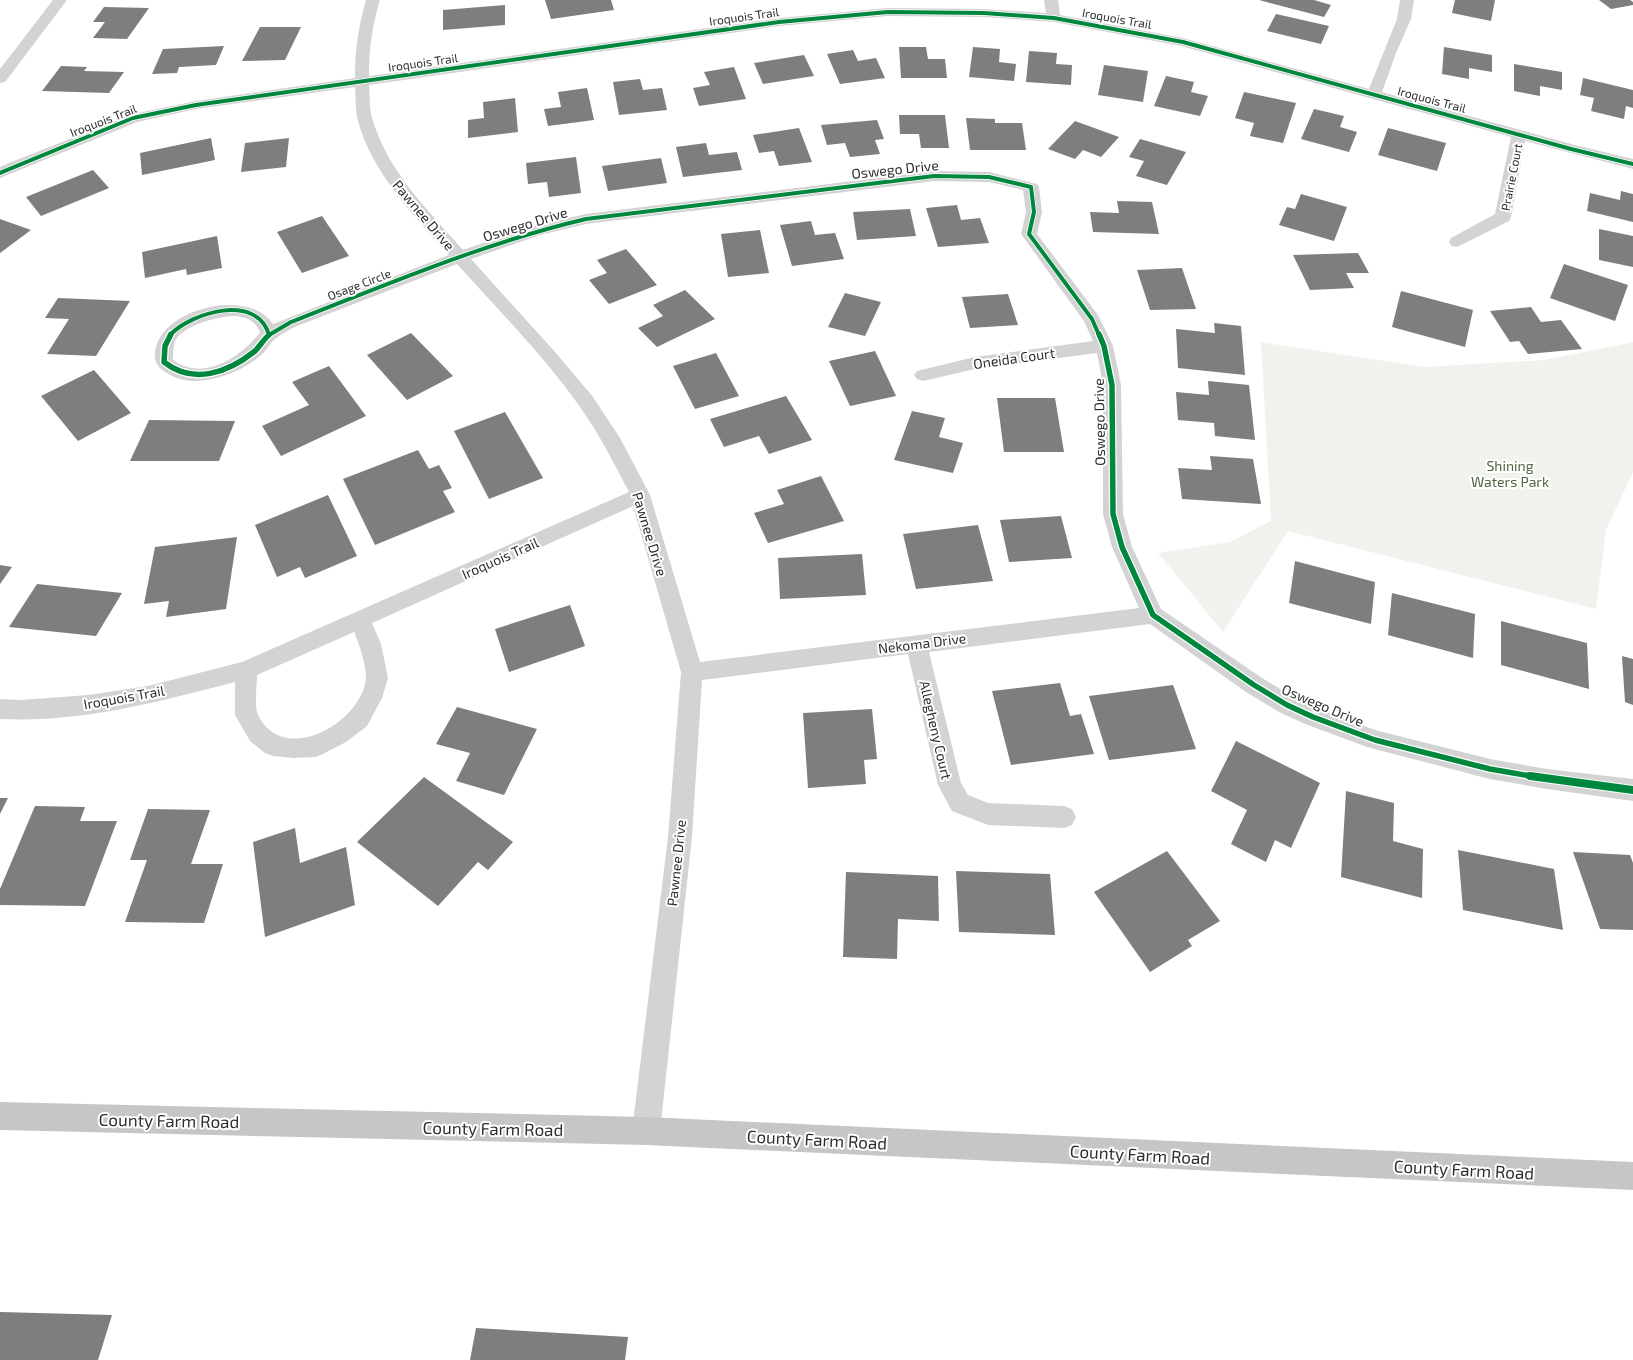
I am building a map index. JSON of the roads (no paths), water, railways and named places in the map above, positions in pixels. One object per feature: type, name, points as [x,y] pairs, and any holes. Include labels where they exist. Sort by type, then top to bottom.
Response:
[{"type":"main road","name":"County Farm Road","points":[[0,1116],[646,1131],[1633,1176]]},
{"type":"street","points":[[0,79],[60,0]]},
{"type":"street","name":"Pawnee Drive","points":[[373,0],[365,27],[362,46],[362,81],[365,120],[382,160],[403,193],[550,357],[586,402],[613,443],[640,495],[692,672],[680,836],[646,1131]]},
{"type":"street","points":[[1051,0],[1054,18]]},
{"type":"street","points":[[1374,95],[1389,53],[1404,19],[1408,0]]},
{"type":"street","name":"Iroquois Trail","points":[[0,173],[133,118],[196,105],[779,22],[841,15],[935,11],[1054,18],[1182,42],[1633,164]]},
{"type":"street","name":"Prairie Court","points":[[1457,242],[1503,217],[1519,134]]},
{"type":"street","points":[[0,153],[14,166]]},
{"type":"street","name":"Oswego Drive","points":[[459,257],[535,231],[586,219],[910,178],[961,176],[989,177],[1031,187],[1034,212],[1029,234],[1092,319],[1104,346],[1112,385],[1113,514],[1122,547],[1153,615],[1254,686],[1287,705],[1375,740],[1490,769],[1547,779],[1633,790]]},
{"type":"street","name":"Osage Circle","points":[[269,335],[268,326],[257,315],[241,311],[219,311],[192,320],[171,334],[164,348],[164,362],[174,370],[186,375],[206,374],[221,370],[239,362],[256,350],[269,335],[291,322],[459,257]]},
{"type":"street","name":"Oneida Court","points":[[923,375],[976,363],[1104,346]]},
{"type":"street","name":"Iroquois Trail","points":[[0,709],[21,710],[88,705],[148,695],[246,670],[640,495]]},
{"type":"street","name":"Nekoma Drive","points":[[692,672],[1153,615]]},
{"type":"street","points":[[246,670],[246,715],[258,734],[274,746],[294,748],[315,747],[338,735],[359,719],[371,698],[377,678],[370,644],[360,620]]},
{"type":"street","name":"Allegheny Court","points":[[916,644],[950,785],[960,803],[988,814],[1064,818]]},
{"type":"park label","name":"Shining Waters Park","points":[[1510,474]]}]
